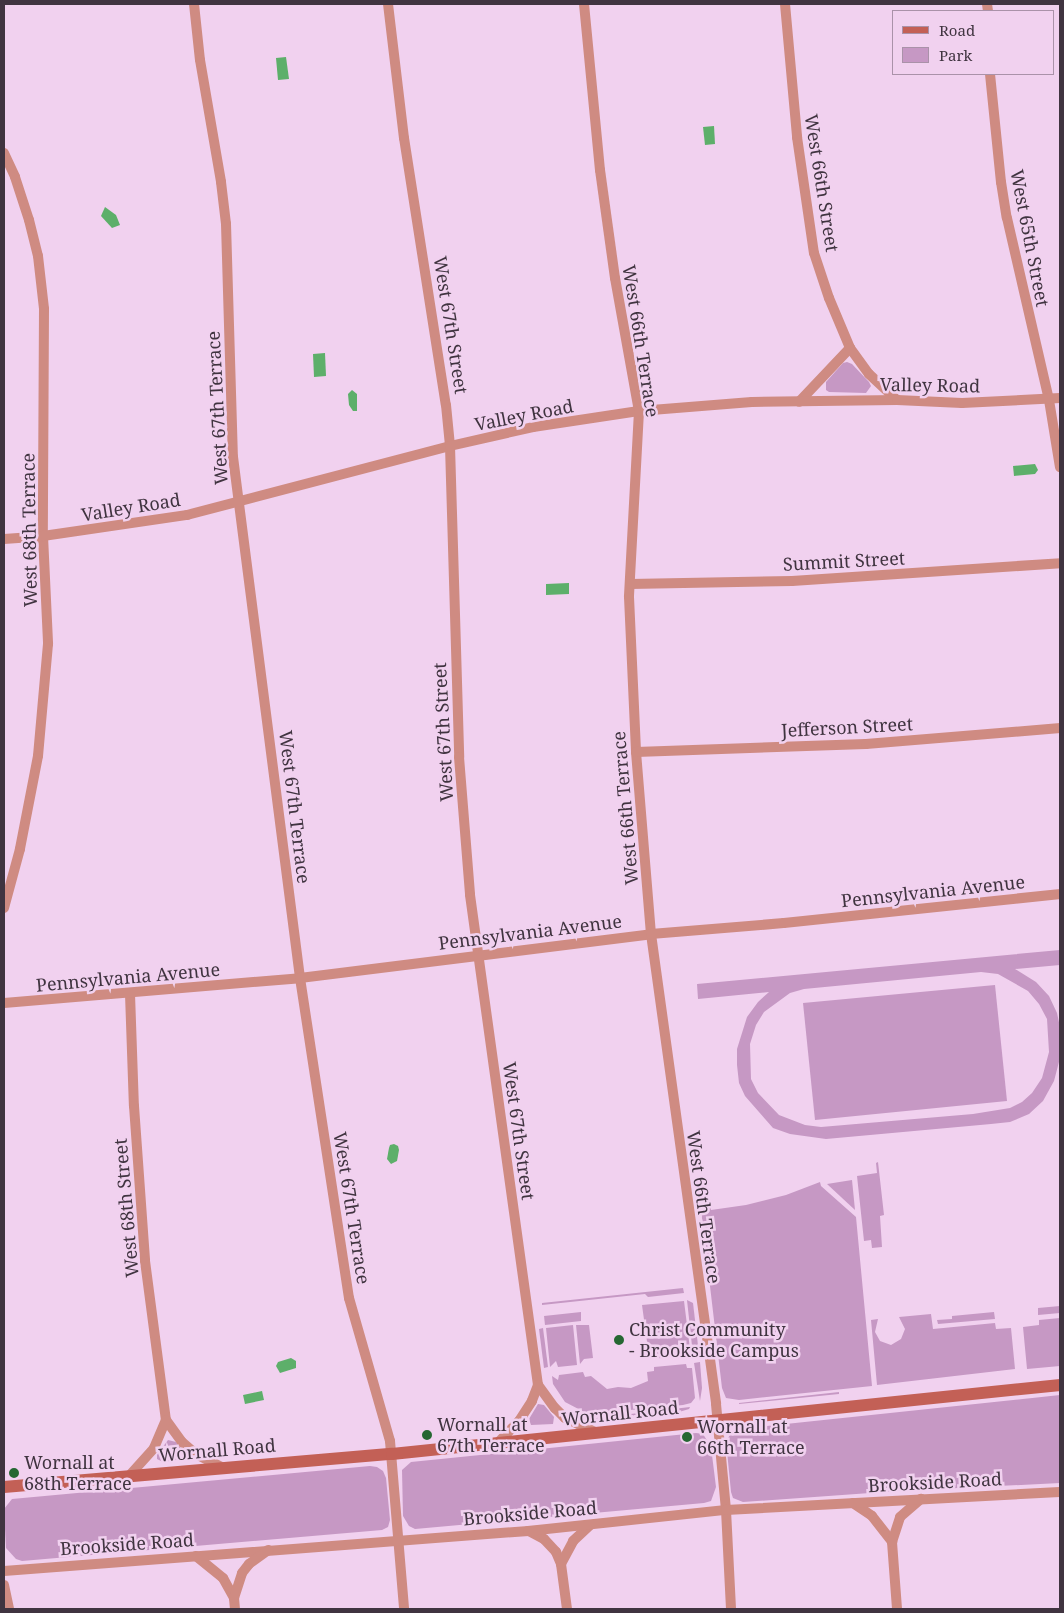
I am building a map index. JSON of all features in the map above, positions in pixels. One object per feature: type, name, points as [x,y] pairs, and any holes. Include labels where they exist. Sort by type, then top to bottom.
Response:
[{"type":"main road","name":"Wornall Road","points":[[4,1487],[497,1444],[1060,1385]]},
{"type":"street","name":"West 67th Terrace","points":[[194,4],[200,60],[221,182],[226,224],[230,419],[239,503],[300,978],[349,1298],[390,1441],[400,1540],[404,1609]]},
{"type":"street","name":"West 67th Street","points":[[388,4],[404,136],[440,352],[450,446],[458,758],[470,895],[538,1385]]},
{"type":"street","name":"West 66th Terrace","points":[[584,4],[600,170],[615,278],[639,411],[630,584],[636,752],[651,934],[718,1422],[726,1510],[731,1609]]},
{"type":"street","name":"West 66th Street","points":[[785,4],[797,137],[814,253],[829,298],[850,348],[869,374],[897,400]]},
{"type":"street","name":"West 65th Street","points":[[990,75],[1001,182],[1007,218],[1049,400],[1060,466]]},
{"type":"street","name":"West 68th Terrace","points":[[4,153],[15,177],[29,220],[38,256],[44,309],[43,536],[48,644],[38,756],[20,849],[4,908]]},
{"type":"street","points":[[799,402],[850,348]]},
{"type":"street","name":"Valley Road","points":[[4,539],[43,536],[187,515],[239,503],[450,446],[533,427],[639,411],[715,404],[897,400],[962,403],[1060,398]]},
{"type":"street","name":"Summit Street","points":[[630,584],[792,582],[1060,563]]},
{"type":"street","name":"Jefferson Street","points":[[636,752],[866,744],[1060,728]]},
{"type":"street","name":"Pennsylvania Avenue","points":[[4,1003],[130,994],[300,978],[477,954],[651,934],[784,923],[1060,894]]},
{"type":"street","name":"West 68th Street","points":[[130,994],[134,1106],[145,1261],[166,1420],[182,1442],[196,1454],[221,1467]]},
{"type":"street","points":[[538,1385],[555,1408],[566,1418],[597,1433]]},
{"type":"street","points":[[497,1444],[519,1421],[532,1401],[538,1385]]},
{"type":"street","points":[[129,1476],[154,1448],[166,1420]]},
{"type":"street","name":"Brookside Road","points":[[4,1571],[528,1531],[726,1510],[1060,1492]]},
{"type":"street","points":[[897,1609],[892,1542],[900,1517],[923,1498]]},
{"type":"street","points":[[853,1503],[872,1516],[892,1542]]},
{"type":"street","points":[[561,1564],[573,1541],[590,1525]]},
{"type":"street","points":[[528,1531],[551,1545],[561,1564],[567,1609]]},
{"type":"street","points":[[234,1609],[234,1598],[242,1573],[249,1564],[268,1550]]},
{"type":"street","points":[[196,1556],[223,1578],[234,1598]]},
{"type":"street","points":[[4,1585],[9,1609]]},
{"type":"green space","points":[[843,363],[852,364],[869,382],[871,386],[866,393],[829,392],[826,390],[826,382]]},
{"type":"green space","points":[[1060,950],[1060,965],[1015,969],[1036,982],[1049,996],[1057,1013],[1060,1027],[1060,1058],[1054,1081],[1043,1101],[1029,1114],[1010,1122],[826,1139],[790,1134],[773,1128],[745,1096],[739,1083],[737,1049],[747,1017],[758,1002],[769,992],[698,999],[697,984]],"holes":[[[981,972],[998,974],[1028,991],[1039,1004],[1047,1019],[1049,1052],[1042,1078],[1032,1093],[1022,1102],[1010,1108],[973,1114],[821,1127],[805,1125],[779,1115],[758,1093],[751,1079],[750,1044],[756,1025],[764,1012],[790,993],[804,989]]]},
{"type":"green space","points":[[995,985],[1007,1101],[815,1120],[803,1003]]},
{"type":"green space","points":[[878,1162],[884,1215],[880,1216],[882,1247],[872,1248],[871,1240],[864,1241],[857,1176],[877,1173],[876,1163]]},
{"type":"green space","points":[[852,1180],[855,1210],[827,1184]]},
{"type":"green space","points":[[820,1182],[821,1186],[856,1217],[872,1386],[739,1400],[726,1398],[722,1388],[700,1201],[708,1198],[711,1210],[746,1205],[786,1195]]},
{"type":"green space","points":[[683,1288],[684,1293],[648,1297],[645,1294],[542,1305],[542,1303]]},
{"type":"green space","points":[[687,1300],[693,1303],[699,1354],[693,1355]]},
{"type":"green space","points":[[684,1301],[690,1349],[685,1351],[685,1355],[653,1359],[653,1356],[649,1356],[642,1305]]},
{"type":"green space","points":[[1060,1306],[1060,1313],[1038,1315],[1038,1308]]},
{"type":"green space","points":[[581,1312],[581,1321],[545,1325],[544,1316]]},
{"type":"green space","points":[[994,1312],[995,1319],[938,1324],[937,1320],[952,1319],[952,1316]]},
{"type":"green space","points":[[931,1314],[933,1329],[995,1323],[996,1329],[1011,1328],[1015,1369],[877,1385],[871,1320],[878,1319],[875,1332],[880,1341],[891,1345],[901,1339],[905,1329],[899,1317]]},
{"type":"green space","points":[[1060,1318],[1060,1366],[1027,1369],[1023,1327],[1039,1325],[1039,1320]]},
{"type":"green space","points":[[573,1325],[577,1365],[558,1367],[556,1361],[550,1367],[546,1328]]},
{"type":"green space","points":[[576,1325],[589,1325],[593,1358],[584,1359],[580,1364]]},
{"type":"green space","points":[[543,1328],[548,1367],[544,1368],[539,1329]]},
{"type":"green space","points":[[700,1362],[702,1388],[700,1401],[694,1363]]},
{"type":"green space","points":[[686,1364],[687,1368],[692,1368],[695,1398],[691,1403],[588,1414],[565,1402],[553,1384],[552,1376],[558,1380],[559,1375],[583,1372],[585,1377],[591,1376],[607,1389],[618,1387],[631,1388],[648,1381],[647,1372],[654,1371],[654,1367]]},
{"type":"green space","points":[[839,1392],[839,1394],[739,1404],[739,1403]]},
{"type":"green space","points":[[1060,1395],[1060,1483],[898,1491],[743,1502],[733,1498],[731,1492],[726,1441],[732,1432],[738,1429]]},
{"type":"green space","points":[[538,1404],[544,1405],[554,1417],[553,1424],[531,1425],[529,1419]]},
{"type":"green space","points":[[690,1407],[679,1412],[588,1419]]},
{"type":"green space","points":[[696,1433],[703,1434],[711,1447],[716,1487],[711,1501],[704,1503],[415,1529],[409,1526],[403,1516],[402,1470],[411,1462]]},
{"type":"green space","points":[[168,1440],[176,1442],[184,1452],[182,1459],[163,1462],[157,1459],[157,1455]]},
{"type":"green space","points":[[370,1466],[377,1467],[383,1471],[386,1478],[390,1520],[388,1527],[382,1530],[22,1561],[16,1559],[6,1548],[4,1509],[12,1499]]},
{"type":"shaded area","points":[[286,57],[289,79],[278,80],[276,58]]},
{"type":"shaded area","points":[[714,126],[715,144],[705,145],[703,127]]},
{"type":"shaded area","points":[[105,207],[116,215],[120,225],[112,228],[101,216]]},
{"type":"shaded area","points":[[325,353],[326,376],[314,377],[313,354]]},
{"type":"shaded area","points":[[352,390],[357,394],[357,411],[353,411],[349,405],[348,394]]},
{"type":"shaded area","points":[[1035,464],[1038,470],[1035,474],[1014,476],[1013,466]]},
{"type":"shaded area","points":[[569,583],[569,594],[546,595],[546,584]]},
{"type":"shaded area","points":[[390,1145],[398,1146],[399,1150],[397,1161],[391,1164],[387,1159]]},
{"type":"shaded area","points":[[291,1358],[296,1361],[296,1368],[280,1373],[276,1366],[278,1362]]},
{"type":"shaded area","points":[[262,1391],[264,1400],[245,1404],[243,1395]]},
{"type":"place","name":"Christ Community - Brookside Campus","points":[[619,1340]]},
{"type":"place","name":"Wornall at 67th Terrace","points":[[427,1435]]},
{"type":"place","name":"Wornall at 66th Terrace","points":[[687,1437]]},
{"type":"place","name":"Wornall at 68th Terrace","points":[[14,1473]]}]
